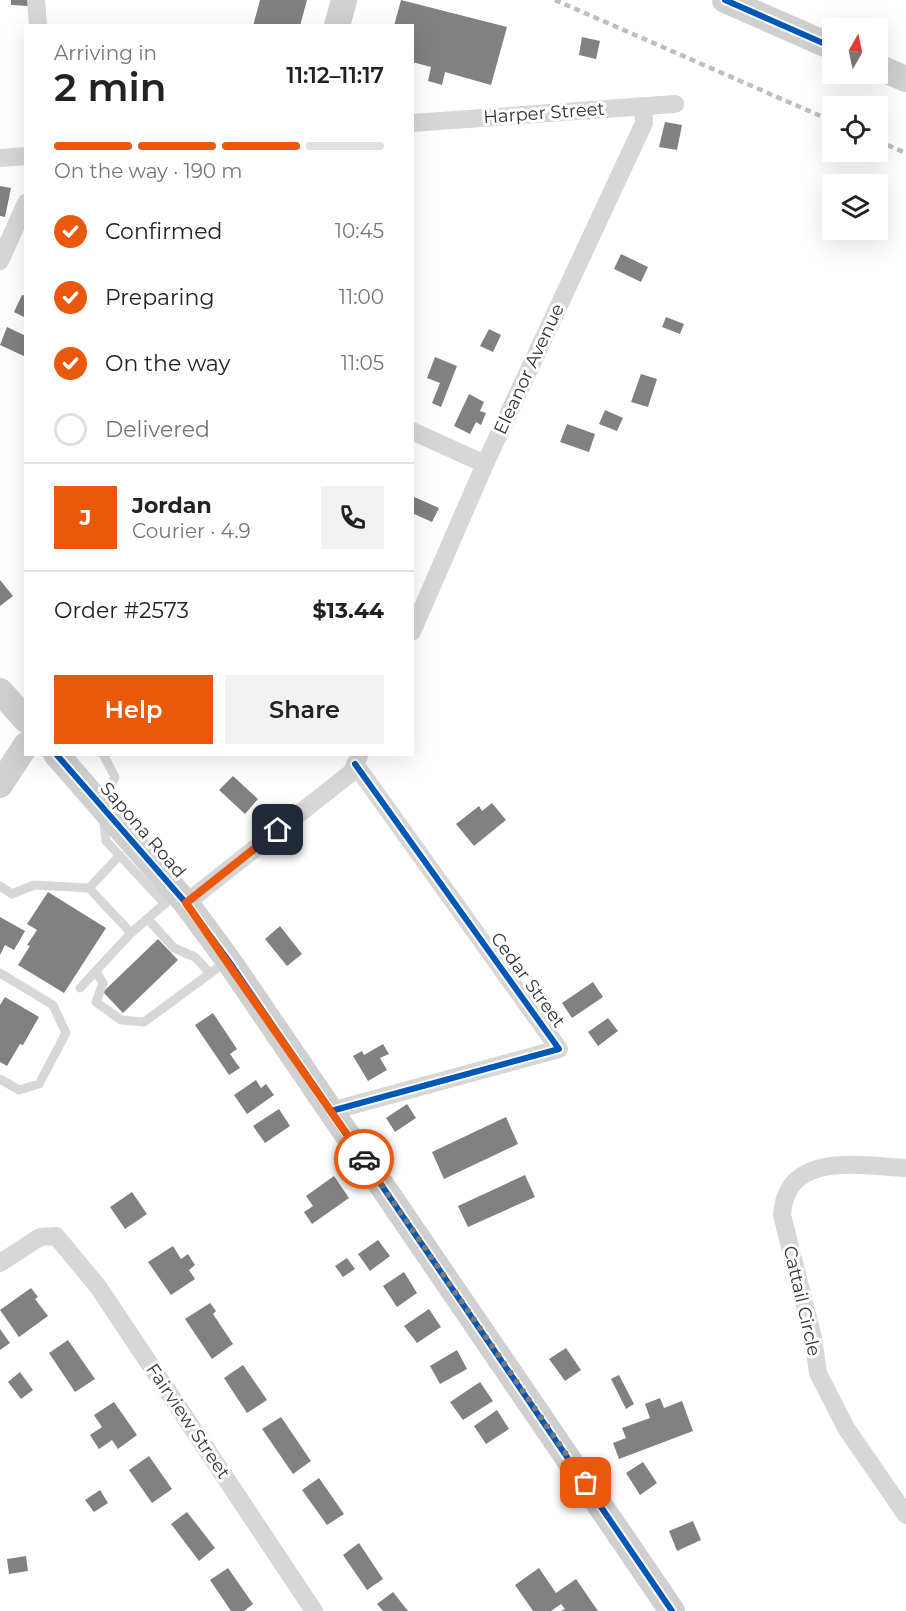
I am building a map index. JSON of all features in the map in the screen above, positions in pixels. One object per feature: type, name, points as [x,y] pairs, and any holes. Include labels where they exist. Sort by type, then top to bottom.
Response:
[{"type":"street","points":[[36,0],[38,24]]},
{"type":"street","points":[[338,24],[344,0]]},
{"type":"street","points":[[725,0],[822,43]]},
{"type":"street","points":[[888,72],[906,80]]},
{"type":"street","name":"Harper Street","points":[[414,123],[675,104]]},
{"type":"street","name":"Eleanor Avenue","points":[[414,627],[485,464],[644,123],[643,106]]},
{"type":"street","points":[[0,158],[24,156]]},
{"type":"street","points":[[0,261],[24,207]]},
{"type":"street","points":[[414,432],[485,464]]},
{"type":"street","points":[[0,691],[24,718]]},
{"type":"street","points":[[0,786],[24,748]]},
{"type":"street","name":"Sapona Road","points":[[58,756],[102,805],[176,900],[219,967],[331,1111],[672,1611]]},
{"type":"street","points":[[176,900],[352,772],[357,759]]},
{"type":"street","name":"Cedar Street","points":[[331,1111],[559,1049],[357,759]]},
{"type":"street","name":"Cattail Circle","points":[[906,1168],[836,1165],[808,1171],[796,1179],[788,1190],[783,1202],[782,1215],[813,1338],[818,1373],[846,1428],[906,1515]]},
{"type":"street","name":"Fairview Street","points":[[0,1263],[40,1237],[56,1236],[99,1288],[314,1611]]},
{"type":"lane","points":[[80,988],[131,933],[176,900],[106,841],[102,805],[115,777],[104,756]]},
{"type":"lane","points":[[89,888],[120,855]]},
{"type":"lane","points":[[0,886],[12,894],[34,885],[89,888],[131,933]]},
{"type":"lane","points":[[148,919],[174,948],[219,967]]},
{"type":"lane","points":[[96,972],[103,983],[96,1002],[121,1020],[144,1022],[219,967]]},
{"type":"lane","points":[[0,973],[52,1005],[66,1033],[39,1084],[19,1090],[0,1078]]},
{"type":"building","points":[[11,0],[28,0],[28,6],[11,5]]},
{"type":"building","points":[[260,0],[307,0],[301,24],[254,24]]},
{"type":"building","points":[[401,0],[507,27],[491,85],[445,72],[442,85],[428,81],[431,67],[414,63],[414,24],[395,24]]},
{"type":"building","points":[[582,37],[600,41],[596,59],[579,55]]},
{"type":"building","points":[[665,122],[682,125],[677,150],[659,147]]},
{"type":"building","points":[[0,186],[11,188],[5,217],[0,216]]},
{"type":"building","points":[[621,254],[648,267],[641,282],[614,269]]},
{"type":"building","points":[[22,295],[24,296],[24,317],[14,312]]},
{"type":"building","points":[[666,317],[684,324],[680,334],[662,327]]},
{"type":"building","points":[[7,327],[24,335],[24,356],[0,345]]},
{"type":"building","points":[[489,329],[501,335],[493,352],[480,346]]},
{"type":"building","points":[[435,357],[457,366],[441,407],[432,403],[440,383],[427,378]]},
{"type":"building","points":[[641,374],[657,379],[648,407],[631,402]]},
{"type":"building","points":[[469,394],[484,402],[480,411],[486,413],[481,425],[476,422],[470,434],[454,426]]},
{"type":"building","points":[[605,410],[623,418],[617,431],[599,424]]},
{"type":"building","points":[[567,424],[595,434],[589,452],[560,442]]},
{"type":"building","points":[[414,497],[439,508],[432,522],[414,514]]},
{"type":"building","points":[[0,580],[13,596],[0,606]]},
{"type":"building","points":[[233,776],[258,799],[245,814],[219,790]]},
{"type":"building","points":[[492,803],[506,820],[474,846],[456,824],[479,806],[482,811]]},
{"type":"building","points":[[48,892],[106,928],[64,993],[18,965],[37,930],[27,924]]},
{"type":"building","points":[[0,917],[25,931],[14,950],[5,945],[0,955]]},
{"type":"building","points":[[280,926],[302,954],[287,966],[265,939]]},
{"type":"building","points":[[158,939],[178,960],[123,1013],[103,992]]},
{"type":"building","points":[[593,982],[603,997],[572,1018],[562,1003]]},
{"type":"building","points":[[5,997],[39,1017],[23,1045],[20,1044],[7,1066],[0,1062],[0,1005]]},
{"type":"building","points":[[213,1013],[237,1049],[230,1054],[240,1068],[229,1075],[195,1025]]},
{"type":"building","points":[[608,1018],[618,1031],[598,1046],[588,1032]]},
{"type":"building","points":[[383,1044],[389,1054],[380,1058],[387,1070],[368,1081],[353,1056],[362,1051],[364,1055]]},
{"type":"building","points":[[256,1080],[261,1088],[266,1084],[274,1095],[247,1114],[234,1095]]},
{"type":"building","points":[[407,1104],[416,1118],[395,1132],[386,1118]]},
{"type":"building","points":[[279,1109],[290,1126],[265,1143],[253,1126]]},
{"type":"building","points":[[506,1117],[518,1144],[444,1179],[432,1152]]},
{"type":"building","points":[[525,1175],[535,1197],[468,1227],[458,1206]]},
{"type":"building","points":[[334,1176],[349,1198],[312,1224],[304,1212],[313,1206],[306,1196]]},
{"type":"building","points":[[132,1192],[147,1214],[125,1229],[110,1207]]},
{"type":"building","points":[[378,1240],[390,1256],[370,1271],[358,1254]]},
{"type":"building","points":[[173,1246],[181,1259],[188,1254],[195,1265],[189,1270],[195,1279],[171,1295],[148,1262]]},
{"type":"building","points":[[347,1258],[355,1269],[343,1277],[335,1266]]},
{"type":"building","points":[[404,1272],[417,1293],[397,1307],[383,1286]]},
{"type":"building","points":[[31,1288],[38,1297],[35,1299],[48,1316],[19,1337],[0,1310]]},
{"type":"building","points":[[210,1303],[216,1311],[213,1314],[233,1344],[212,1359],[185,1319]]},
{"type":"building","points":[[429,1309],[441,1327],[417,1343],[404,1326]]},
{"type":"building","points":[[0,1329],[10,1343],[0,1350]]},
{"type":"building","points":[[68,1340],[95,1379],[75,1392],[49,1353]]},
{"type":"building","points":[[566,1348],[581,1370],[565,1381],[549,1359]]},
{"type":"building","points":[[457,1350],[467,1369],[440,1384],[430,1366]]},
{"type":"building","points":[[243,1365],[267,1400],[247,1413],[224,1378]]},
{"type":"building","points":[[20,1372],[33,1390],[21,1399],[8,1382]]},
{"type":"building","points":[[619,1375],[634,1404],[626,1409],[611,1379]]},
{"type":"building","points":[[480,1382],[493,1401],[463,1420],[450,1402]]},
{"type":"building","points":[[660,1398],[664,1408],[682,1401],[693,1431],[619,1459],[613,1443],[626,1438],[622,1428],[650,1418],[645,1404]]},
{"type":"building","points":[[114,1402],[137,1435],[118,1449],[112,1440],[99,1449],[90,1435],[102,1427],[94,1415]]},
{"type":"building","points":[[497,1410],[509,1429],[486,1444],[474,1426]]},
{"type":"building","points":[[281,1417],[311,1461],[293,1474],[262,1429]]},
{"type":"building","points":[[149,1456],[172,1489],[152,1503],[129,1470]]},
{"type":"building","points":[[643,1462],[657,1483],[640,1495],[626,1473]]},
{"type":"building","points":[[319,1478],[344,1514],[327,1525],[302,1490]]},
{"type":"building","points":[[100,1490],[108,1503],[94,1512],[85,1500]]},
{"type":"building","points":[[187,1512],[215,1548],[199,1561],[171,1524]]},
{"type":"building","points":[[693,1521],[701,1540],[677,1551],[669,1531]]},
{"type":"building","points":[[359,1543],[383,1579],[367,1590],[343,1555]]},
{"type":"building","points":[[26,1556],[28,1571],[9,1574],[7,1559]]},
{"type":"building","points":[[228,1568],[253,1604],[244,1611],[231,1611],[210,1580]]},
{"type":"building","points":[[539,1568],[556,1593],[576,1579],[598,1611],[561,1611],[565,1609],[561,1604],[551,1611],[533,1611],[515,1585]]},
{"type":"building","points":[[393,1592],[408,1611],[383,1611],[377,1604]]},
{"type":"railway","points":[[555,0],[822,117]]},
{"type":"railway","points":[[888,145],[906,153]]},
{"type":"cycle path","points":[[725,0],[822,43]]},
{"type":"cycle path","points":[[58,756],[186,903],[228,960],[672,1611]]},
{"type":"cycle path","points":[[331,1111],[559,1049],[355,764]]},
{"type":"way so far","points":[[364,1159],[586,1483]]},
{"type":"route","points":[[278,830],[186,903],[228,960],[364,1159]]}]
